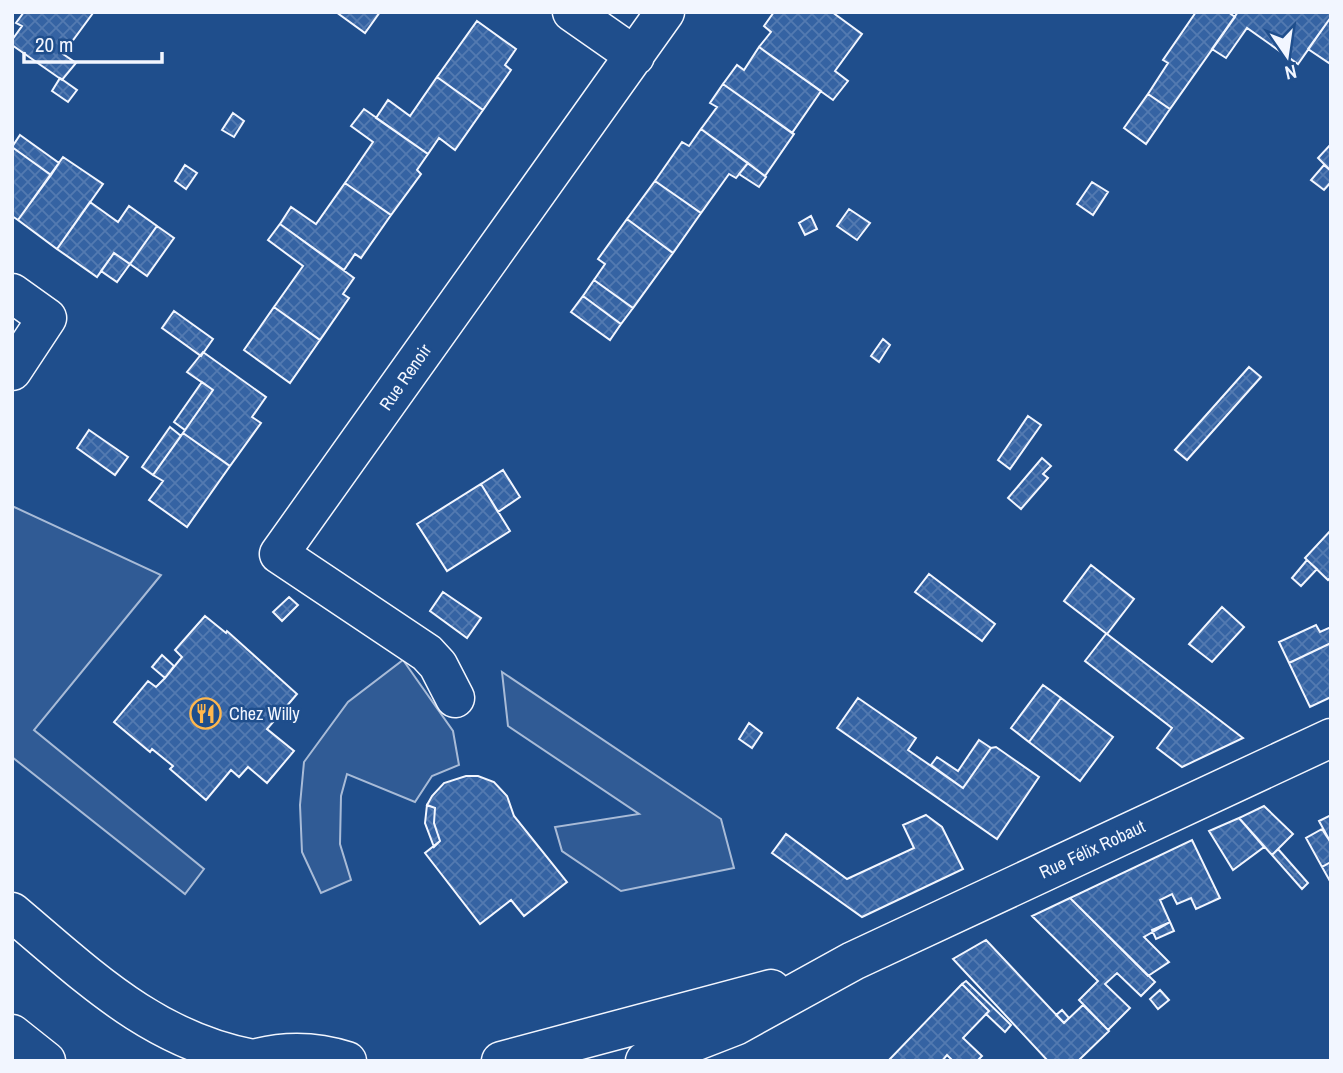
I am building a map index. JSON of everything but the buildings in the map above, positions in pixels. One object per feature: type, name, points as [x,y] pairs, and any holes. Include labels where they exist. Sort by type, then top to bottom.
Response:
[{"type":"main road","points":[[572,12],[635,56]]},
{"type":"main road","name":"Rue Renoir","points":[[454,698],[438,665],[427,653],[279,554],[665,12]]},
{"type":"main road","points":[[12,293],[47,318],[12,371]]},
{"type":"main road","name":"Rue Félix Robaut","points":[[645,1061],[735,1026],[853,961],[1331,738]]},
{"type":"main road","points":[[12,912],[87,975],[149,1020],[199,1045],[250,1060],[286,1052],[302,1052],[318,1053],[347,1061]]},
{"type":"main road","name":"Rue Félix Robaut","points":[[501,1061],[752,994],[853,961]]},
{"type":"main road","points":[[12,1034],[46,1061]]},
{"type":"shaded area","points":[[12,506],[161,575],[34,730],[204,869],[185,894],[12,757]]},
{"type":"shaded area","points":[[403,660],[453,731],[459,765],[432,776],[415,802],[347,774],[341,796],[340,844],[351,880],[321,893],[302,852],[300,805],[304,762],[348,702]]},
{"type":"shaded area","points":[[502,672],[721,819],[734,868],[621,891],[562,851],[555,827],[639,814],[508,726]]},
{"type":"place","name":"Chez Willy","points":[[206,713]]}]
